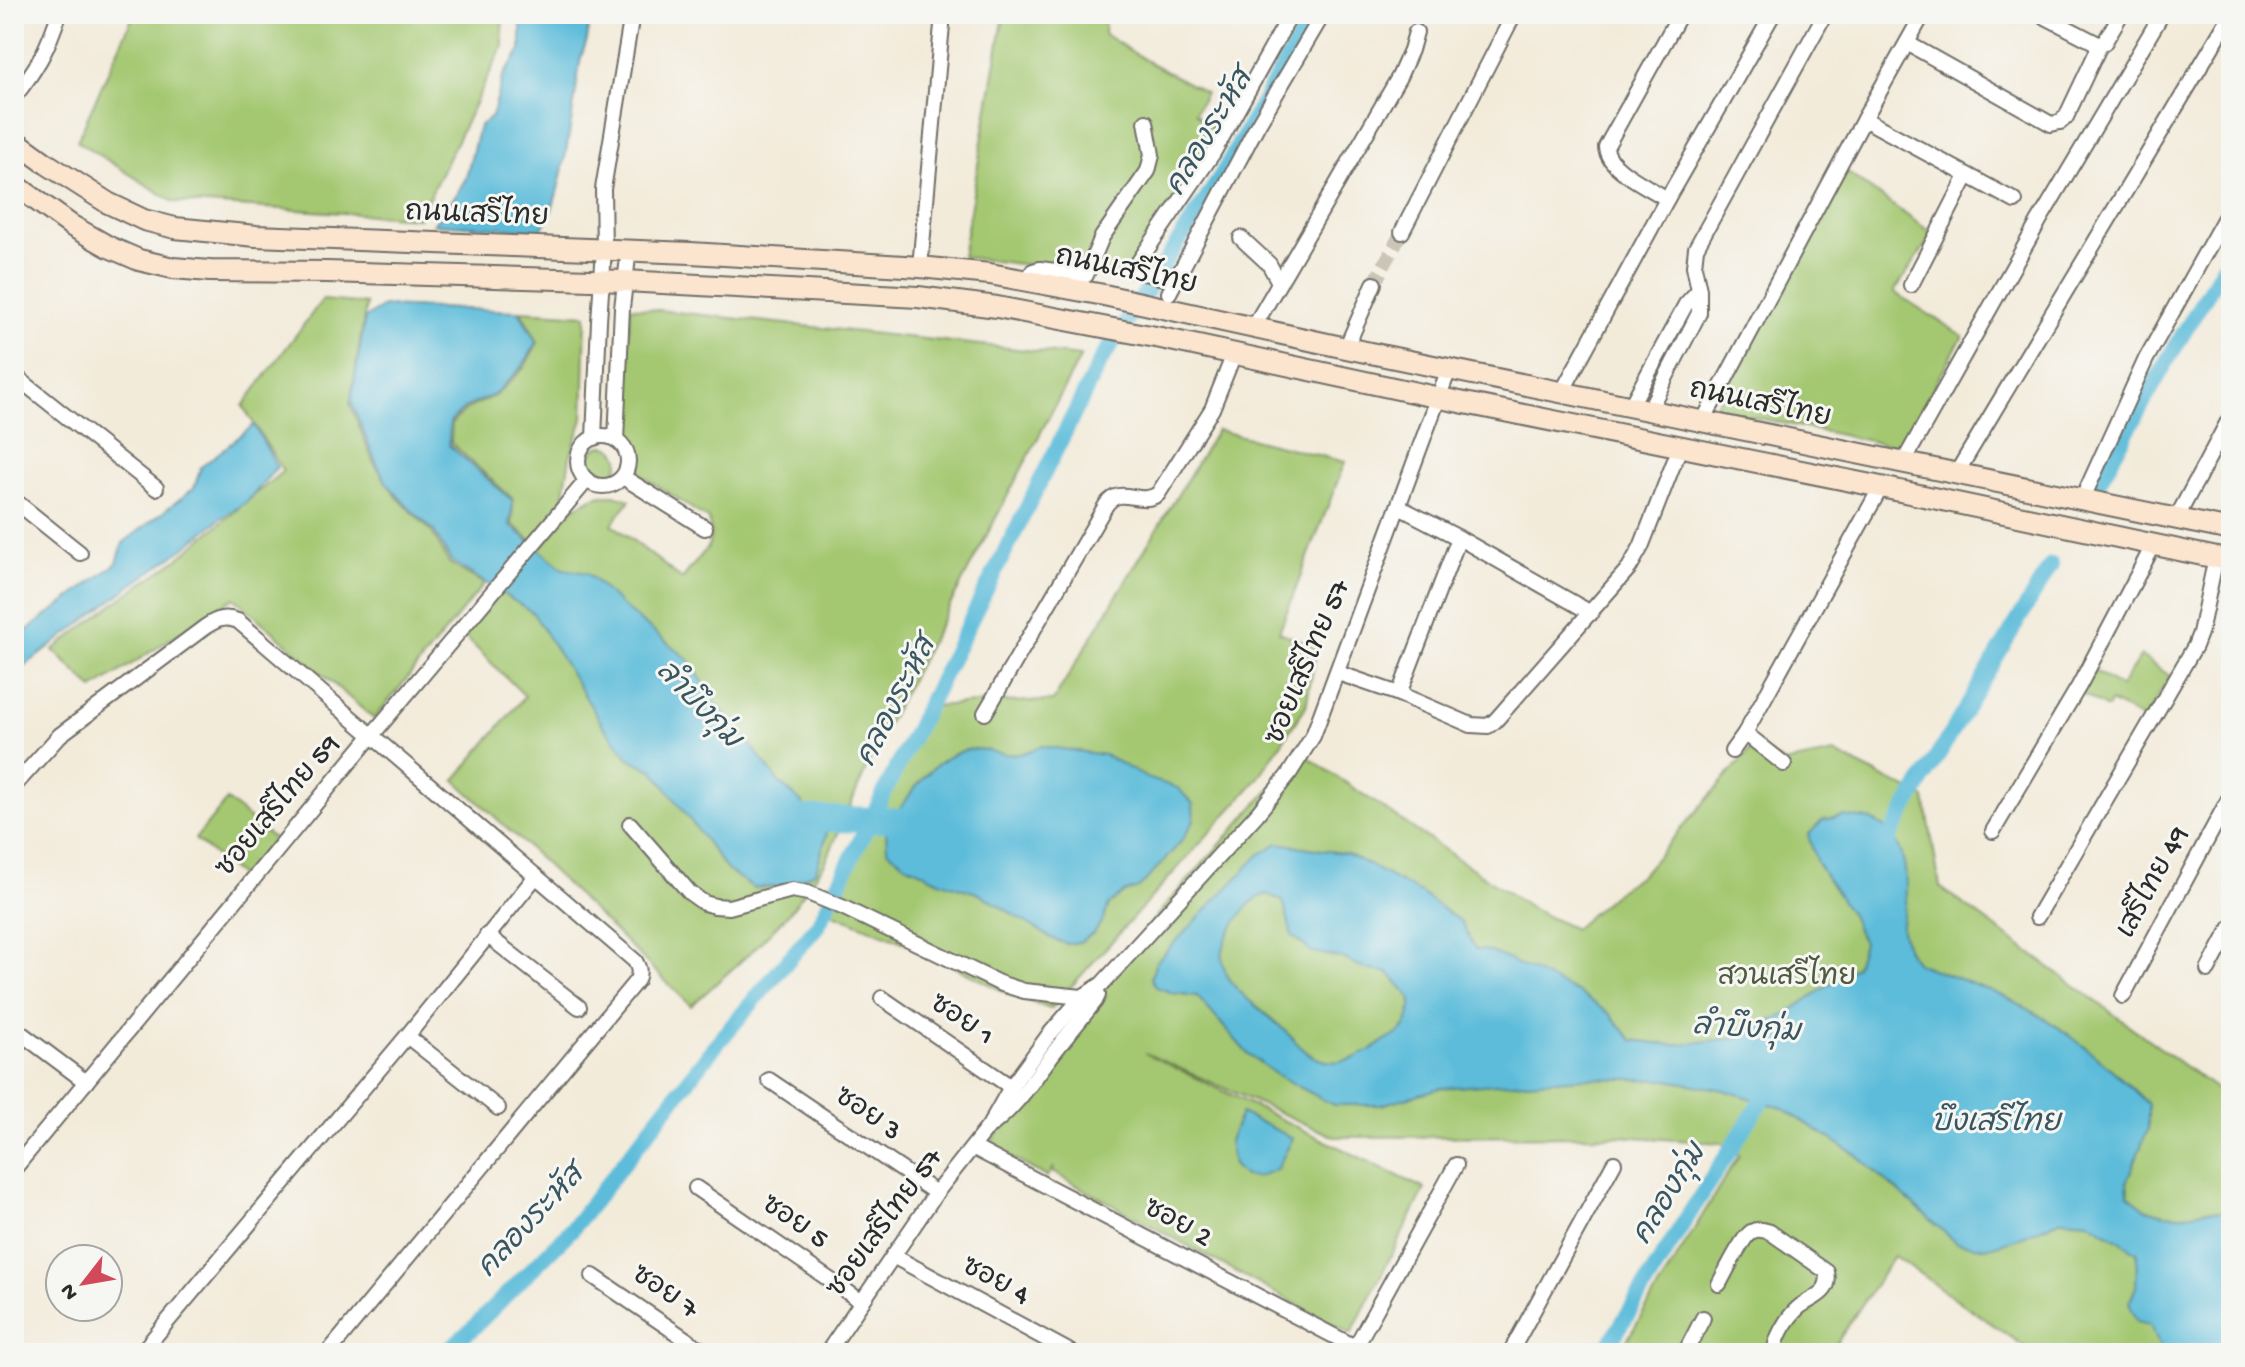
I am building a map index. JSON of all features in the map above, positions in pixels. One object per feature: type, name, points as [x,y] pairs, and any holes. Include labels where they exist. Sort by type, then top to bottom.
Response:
[{"type":"main road","name":"ถนนเสรีไทย","points":[[14,133],[21,145],[108,203],[144,220],[175,228],[256,236],[629,249],[920,267],[1027,280],[1104,295],[1172,291],[1253,328],[2231,530]]},
{"type":"main road","name":"ถนนเสรีไทย","points":[[14,184],[72,226],[109,247],[139,260],[173,268],[625,281],[918,297],[997,307],[1161,338],[2224,559]]},
{"type":"street","points":[[14,97],[44,56],[59,14]]},
{"type":"street","points":[[594,438],[604,249],[603,189],[632,14]]},
{"type":"street","points":[[920,267],[943,14]]},
{"type":"street","points":[[1291,14],[1213,153],[1133,270],[1172,291],[1257,126],[1323,14]]},
{"type":"street","points":[[1402,232],[1514,14]]},
{"type":"street","points":[[1667,199],[1616,166],[1607,156],[1606,147],[1680,14]]},
{"type":"street","points":[[1562,392],[1773,14]]},
{"type":"street","points":[[1639,408],[1668,371],[1699,313],[1699,290],[1694,266],[1696,248],[1825,14]]},
{"type":"street","points":[[1703,421],[1923,14]]},
{"type":"street","points":[[2040,14],[2100,45]]},
{"type":"street","points":[[1907,43],[2051,124],[2066,117],[2100,45],[2121,14]]},
{"type":"street","points":[[1903,463],[2039,221],[2162,14]]},
{"type":"street","points":[[1956,474],[2231,15]]},
{"type":"street","points":[[1253,328],[1399,77],[1416,32]]},
{"type":"street","points":[[1864,119],[2015,201]]},
{"type":"street","points":[[1027,280],[1033,271],[1040,269],[1086,275],[1102,237],[1148,171],[1152,155],[1146,122]]},
{"type":"street","points":[[1911,285],[1967,176]]},
{"type":"street","points":[[2082,500],[2146,359],[2231,207]]},
{"type":"street","points":[[1241,238],[1269,264],[1279,282]]},
{"type":"street","points":[[616,440],[622,308],[629,249]]},
{"type":"street","points":[[1346,348],[1374,284]]},
{"type":"street","points":[[1639,408],[1654,364],[1686,304],[1699,290]]},
{"type":"street","points":[[985,713],[1106,505],[1117,495],[1146,499],[1158,494],[1208,417],[1234,354]]},
{"type":"street","points":[[1654,364],[1668,371]]},
{"type":"street","name":"ซอยเสรีไทย 57","points":[[827,1353],[936,1193],[974,1148],[1011,1087],[1055,1026],[1102,984],[1257,814],[1289,774],[1313,736],[1338,673],[1449,369]]},
{"type":"street","points":[[14,375],[156,488]]},
{"type":"street","points":[[2176,519],[2231,416]]},
{"type":"street","points":[[594,438],[616,440],[628,456],[623,477],[606,486],[592,484],[580,470],[579,457],[584,445],[594,438]]},
{"type":"street","points":[[1338,673],[1399,694],[1471,725],[1488,726],[1629,568],[1641,547],[1680,447]]},
{"type":"street","points":[[623,477],[705,528]]},
{"type":"street","name":"ซอยเสรีไทย 59","points":[[14,1169],[587,480]]},
{"type":"street","points":[[1732,751],[1745,733],[1881,487]]},
{"type":"street","points":[[14,500],[80,553]]},
{"type":"street","points":[[1399,507],[1591,613]]},
{"type":"street","points":[[1399,694],[1459,538]]},
{"type":"street","points":[[1993,831],[2079,686],[2154,544]]},
{"type":"street","points":[[2037,917],[2195,646],[2224,559]]},
{"type":"street","points":[[14,786],[49,746],[73,725],[205,627],[217,619],[228,617],[238,621],[635,961],[640,974],[637,980],[328,1353]]},
{"type":"street","points":[[1745,733],[1784,764]]},
{"type":"street","name":"เสรีไทย 49","points":[[2123,996],[2231,795]]},
{"type":"street","points":[[630,824],[690,893],[704,903],[729,907],[792,890],[808,893],[999,983],[1024,991],[1088,999]]},
{"type":"street","points":[[141,1353],[407,1036],[536,876]]},
{"type":"street","points":[[2208,970],[2231,927]]},
{"type":"street","points":[[487,935],[579,1007]]},
{"type":"street","name":"ซอย 1","points":[[882,998],[1011,1087]]},
{"type":"street","name":"ซอยเสรีไทย 57","points":[[989,1126],[1021,1098],[1088,999]]},
{"type":"street","points":[[14,1028],[86,1082]]},
{"type":"street","points":[[407,1036],[498,1108]]},
{"type":"street","name":"ซอย 3","points":[[769,1080],[936,1193]]},
{"type":"street","name":"ซอย 2","points":[[974,1148],[1354,1350]]},
{"type":"street","points":[[1510,1353],[1614,1163]]},
{"type":"street","points":[[1354,1350],[1456,1165]]},
{"type":"street","name":"ซอย 5","points":[[696,1188],[862,1302]]},
{"type":"street","points":[[1719,1284],[1746,1236],[1753,1230],[1761,1229],[1827,1272],[1827,1286],[1793,1313],[1775,1342],[1775,1353]]},
{"type":"street","name":"ซอย 4","points":[[893,1256],[1072,1353]]},
{"type":"street","name":"ซอย 7","points":[[593,1276],[706,1353]]},
{"type":"street","points":[[1685,1353],[1703,1318]]},
{"type":"green space","points":[[134,14],[502,14],[503,46],[419,218],[174,202],[77,141]]},
{"type":"green space","points":[[1004,14],[1105,14],[1104,34],[1206,93],[1195,113],[1219,133],[1187,188],[1126,277],[962,257]]},
{"type":"green space","points":[[1845,171],[1933,234],[1894,292],[1963,336],[1899,447],[1714,409]]},
{"type":"green space","points":[[322,300],[366,304],[350,404],[373,461],[396,496],[432,532],[449,563],[484,584],[374,719],[234,598],[93,689],[53,650],[180,557],[283,471],[243,406]]},
{"type":"green space","points":[[630,307],[1081,356],[878,742],[825,863],[789,913],[691,1006],[455,780],[525,696],[463,635],[573,508],[602,495],[630,500],[612,524],[682,579],[708,547],[711,534],[709,520],[640,474],[638,452],[626,423]]},
{"type":"green space","points":[[521,311],[586,315],[583,419],[570,457],[563,499],[532,541],[512,524],[513,499],[451,443],[452,423],[467,409],[496,395],[524,368],[538,342]]},
{"type":"green space","points":[[1217,430],[1345,462],[1279,632],[1317,647],[1306,706],[1257,780],[1051,1009],[1011,995],[913,946],[831,913],[935,706],[1053,701]]},
{"type":"green space","points":[[604,446],[615,450],[619,461],[615,472],[604,476],[593,472],[589,461],[593,450]]},
{"type":"green space","points":[[2141,656],[2170,676],[2144,720],[2111,702],[2107,708],[2081,693],[2095,671],[2120,687]]},
{"type":"green space","name":"สวนเสรีไทย","points":[[1755,744],[1784,763],[1834,753],[1925,798],[1940,887],[2231,1100],[2231,1353],[2034,1353],[1894,1256],[1830,1353],[1619,1353],[1739,1155],[1722,1143],[1618,1136],[1335,1137],[1145,1053],[1425,1189],[1351,1334],[1052,1172],[1054,1167],[1047,1177],[989,1146],[1041,1064],[1157,915],[1302,753],[1532,909],[1574,929],[1643,873]]},
{"type":"green space","points":[[227,800],[274,839],[242,878],[195,839]]},
{"type":"water","points":[[521,14],[587,14],[588,37],[581,59],[561,178],[548,220],[540,230],[433,224],[466,178],[479,126],[492,117],[503,76],[521,50]]},
{"type":"water","points":[[383,306],[519,311],[537,343],[522,367],[494,395],[466,407],[450,422],[449,445],[513,501],[510,525],[563,569],[587,573],[623,607],[689,660],[716,703],[778,781],[827,833],[816,871],[787,886],[754,888],[727,870],[654,771],[629,758],[604,727],[533,613],[451,561],[434,531],[386,482],[351,401],[365,318]]},
{"type":"water","points":[[254,425],[277,467],[247,502],[221,518],[14,674],[14,640],[117,563],[123,543],[194,488],[201,467]]},
{"type":"water","points":[[1041,746],[1105,755],[1147,778],[1178,788],[1193,804],[1194,821],[1180,843],[1139,888],[1123,893],[1109,905],[1094,933],[1080,942],[1067,944],[1053,939],[980,894],[939,881],[905,864],[887,850],[886,829],[923,778],[947,758],[975,749],[1012,754]]},
{"type":"water","name":"บึงเสรีไทย","points":[[1844,816],[1868,819],[1885,828],[1893,837],[1905,869],[1903,935],[1917,963],[1996,993],[2039,1015],[2088,1050],[2148,1104],[2148,1129],[2127,1181],[2128,1195],[2146,1209],[2165,1214],[2181,1215],[2208,1210],[2231,1213],[2231,1353],[2163,1353],[2150,1324],[2137,1321],[2129,1303],[2136,1287],[2137,1252],[2088,1221],[2062,1219],[1986,1248],[1957,1243],[1856,1155],[1782,1108],[1724,1090],[1667,1080],[1582,1078],[1441,1088],[1381,1105],[1333,1105],[1275,1074],[1246,1052],[1197,996],[1156,987],[1151,978],[1156,962],[1259,855],[1278,843],[1348,854],[1419,892],[1461,922],[1475,949],[1492,952],[1579,993],[1610,1014],[1632,1040],[1673,1045],[1736,1038],[1786,1014],[1856,966],[1863,943],[1851,915],[1817,863],[1808,835],[1823,820]],"holes":[[[1267,894],[1283,901],[1292,936],[1312,952],[1389,973],[1412,999],[1407,1023],[1400,1032],[1354,1058],[1334,1062],[1320,1060],[1303,1049],[1233,984],[1225,971],[1222,956],[1236,922],[1249,905],[1261,896]]]},
{"type":"water","points":[[1241,1113],[1293,1138],[1277,1169],[1257,1177],[1244,1176],[1233,1165],[1229,1141]]},
{"type":"waterway","name":"คลองระหัส","points":[[444,1353],[572,1229],[715,1046],[818,925],[1101,360],[1217,183],[1313,14]]},
{"type":"waterway","points":[[2098,483],[2231,254]]},
{"type":"waterway","points":[[1887,855],[1891,834],[2051,565]]},
{"type":"waterway","name":"ลำบึงกุ่ม","points":[[782,818],[926,821]]},
{"type":"waterway","name":"คลองกุ่ม","points":[[1604,1353],[1773,1083]]},
{"type":"tunnel","points":[[1374,284],[1402,232]]}]
